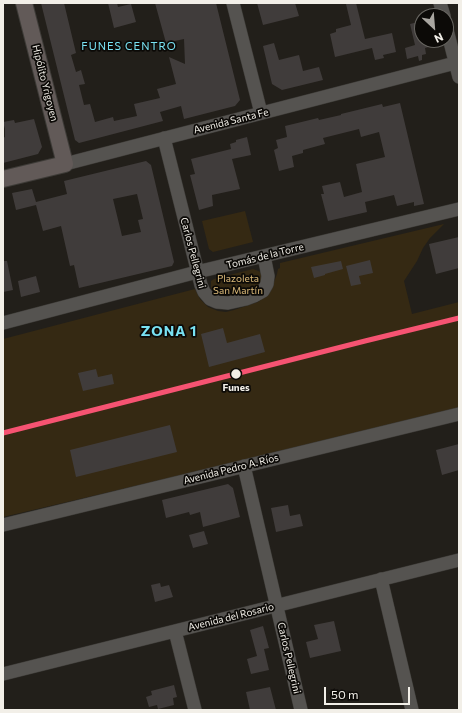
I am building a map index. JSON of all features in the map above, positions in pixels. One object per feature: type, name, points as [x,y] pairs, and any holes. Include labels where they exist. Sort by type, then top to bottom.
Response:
[{"type":"main road","name":"Hipólito Yrigoyen","points":[[24,3],[65,164]]},
{"type":"main road","name":"Avenida Santa Fe","points":[[3,179],[65,164]]},
{"type":"street","points":[[233,3],[261,114]]},
{"type":"street","points":[[453,48],[459,77]]},
{"type":"street","name":"Avenida Santa Fe","points":[[65,164],[457,63]]},
{"type":"street","name":"Carlos Pellegrini","points":[[164,138],[197,272],[204,292],[217,302],[228,303],[246,299],[263,291],[267,284],[268,276],[264,256]]},
{"type":"street","name":"Tomás de la Torre","points":[[3,323],[197,272],[459,209]]},
{"type":"street","name":"Avenida Pedro A. Ríos","points":[[3,525],[459,414]]},
{"type":"street","name":"Carlos Pellegrini","points":[[244,466],[301,710]]},
{"type":"street","name":"Avenida del Rosario","points":[[3,674],[459,560]]},
{"type":"street","points":[[381,579],[412,710]]},
{"type":"street","points":[[174,631],[195,710]]},
{"type":"green space","points":[[245,211],[253,242],[213,252],[209,249],[202,221]]},
{"type":"green space","points":[[444,224],[430,238],[404,281],[412,314],[459,302],[459,410],[3,517],[3,339],[195,289],[200,299],[208,307],[226,312],[234,310],[258,302],[264,297],[274,282],[278,269],[280,268],[280,263]]},
{"type":"green space","name":"Plazoleta San Martín","points":[[253,269],[261,272],[264,284],[238,297],[216,296],[213,292],[211,281],[214,279]]},
{"type":"building","points":[[41,3],[64,3],[76,53],[71,55],[76,72],[81,70],[85,84],[79,85],[84,105],[90,104],[95,122],[113,117],[114,121],[137,116],[134,104],[160,98],[157,89],[176,84],[169,57],[185,64],[184,39],[166,43],[155,3],[216,3],[240,100],[235,106],[184,119],[181,106],[160,112],[163,121],[79,143],[75,140]]},
{"type":"building","points":[[108,3],[117,3],[118,7],[131,4],[136,22],[114,28]]},
{"type":"building","points":[[257,3],[295,3],[299,16],[263,25]]},
{"type":"building","points":[[356,3],[365,39],[392,33],[396,52],[383,55],[384,58],[375,60],[372,48],[335,57],[330,34],[336,32],[336,29],[351,25],[346,4]]},
{"type":"building","points":[[414,23],[414,41],[410,24]]},
{"type":"building","points":[[274,43],[279,60],[299,55],[303,71],[319,67],[323,80],[282,90],[272,84],[263,46]]},
{"type":"building","points":[[414,45],[414,48],[425,48],[426,54],[422,55],[422,60],[419,61],[418,56],[407,59],[405,48]]},
{"type":"building","points":[[400,103],[424,204],[414,206],[414,202],[397,206],[394,195],[365,202],[367,212],[328,221],[321,194],[324,194],[322,186],[340,182],[344,197],[362,192],[356,164],[385,157],[379,132],[361,137],[359,129],[323,138],[325,144],[303,150],[303,153],[292,156],[294,167],[279,171],[274,150],[278,148],[276,140],[287,137],[285,126],[318,118],[319,120],[382,104],[383,107]]},
{"type":"building","points":[[34,119],[42,147],[38,154],[3,163],[3,138],[5,137],[5,129],[3,122],[14,120],[15,123]]},
{"type":"building","points":[[247,137],[251,155],[232,159],[240,189],[212,195],[213,206],[199,210],[190,175],[195,174],[191,159],[231,149],[230,144],[236,142],[236,140]]},
{"type":"building","points":[[146,161],[151,165],[174,262],[172,266],[79,288],[74,265],[70,266],[61,226],[43,231],[36,205],[16,210],[12,193],[32,189],[36,202],[67,194],[64,181]],"holes":[[[137,194],[143,219],[138,220],[141,232],[122,236],[113,199]]]},
{"type":"building","points":[[459,237],[459,268],[436,274],[429,244]]},
{"type":"building","points":[[370,260],[373,273],[359,276],[361,284],[351,286],[346,266]]},
{"type":"building","points":[[3,261],[7,261],[13,290],[3,292]]},
{"type":"building","points":[[341,261],[343,269],[314,278],[311,267]]},
{"type":"building","points":[[36,276],[40,292],[21,297],[18,281]]},
{"type":"building","points":[[223,328],[227,343],[260,334],[265,352],[209,367],[201,334]]},
{"type":"building","points":[[96,369],[98,377],[112,374],[114,384],[83,391],[78,373]]},
{"type":"building","points":[[170,425],[177,452],[76,477],[70,450]]},
{"type":"building","points":[[459,444],[459,470],[442,475],[436,450]]},
{"type":"building","points":[[228,484],[233,488],[240,517],[203,527],[200,512],[190,515],[189,512],[166,518],[162,500]]},
{"type":"building","points":[[288,505],[290,516],[300,514],[303,526],[276,532],[271,508]]},
{"type":"building","points":[[204,531],[208,544],[193,548],[189,535]]},
{"type":"building","points":[[160,583],[161,587],[169,585],[173,597],[155,602],[151,585]]},
{"type":"building","points":[[334,621],[341,651],[310,658],[306,642],[318,639],[314,625]]},
{"type":"building","points":[[263,626],[269,648],[264,649],[269,670],[251,674],[247,659],[257,656],[250,630]]},
{"type":"building","points":[[174,685],[177,697],[173,698],[174,705],[158,709],[157,705],[149,707],[146,697],[152,695],[151,691]]},
{"type":"building","points":[[270,687],[276,710],[250,710],[246,692]]},
{"type":"transit line","points":[[3,433],[459,318]]},
{"type":"place","name":"Funes","points":[[236,374]]},
{"type":"district","name":"FUNES CENTRO","points":[[129,46]]},
{"type":"district","name":"ZONA 1","points":[[169,331]]}]
